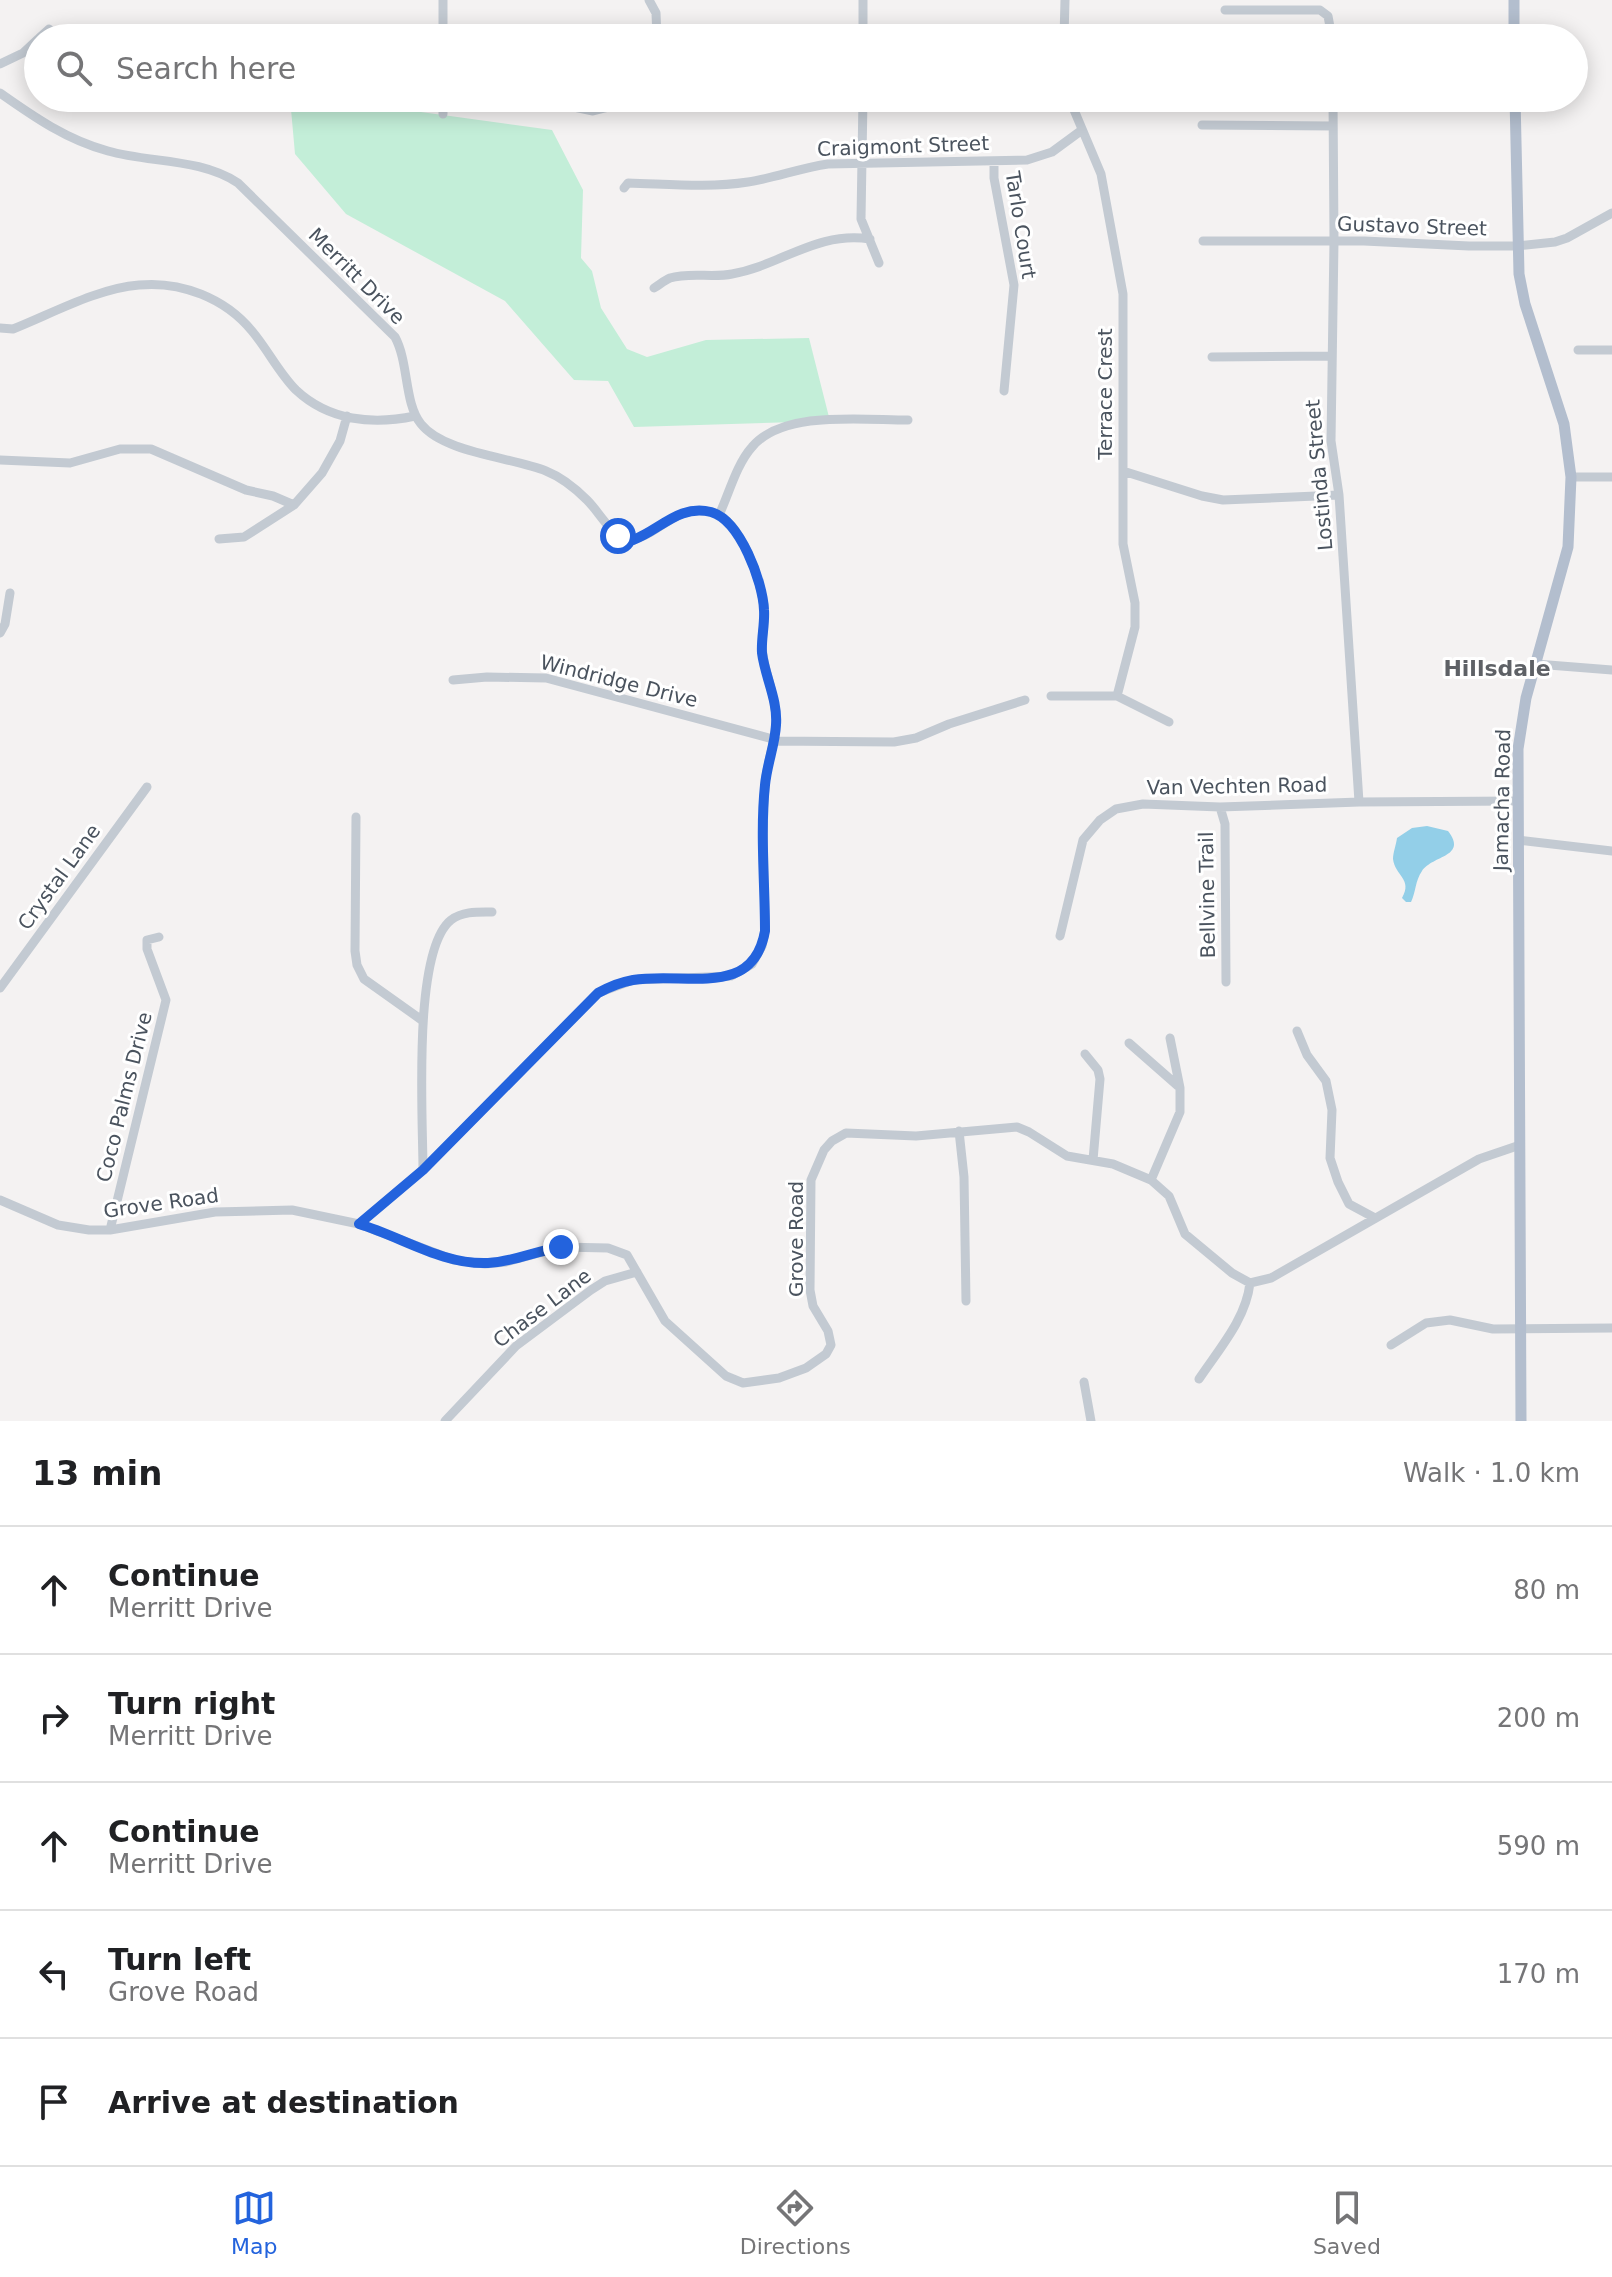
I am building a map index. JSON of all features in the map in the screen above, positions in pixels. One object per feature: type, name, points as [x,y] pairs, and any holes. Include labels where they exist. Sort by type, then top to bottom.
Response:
[{"type":"main road","points":[[1514,0],[1514,24]]},
{"type":"main road","name":"Jamacha Road","points":[[1515,112],[1519,274],[1525,304],[1564,424],[1571,477],[1568,547],[1526,698],[1518,749],[1521,1421]]},
{"type":"street","points":[[443,0],[443,24]]},
{"type":"street","points":[[649,0],[656,13],[656,24]]},
{"type":"street","points":[[863,0],[863,24]]},
{"type":"street","points":[[1064,24],[1065,0]]},
{"type":"street","points":[[1225,10],[1320,10],[1328,16],[1331,24]]},
{"type":"street","points":[[0,64],[24,52]]},
{"type":"street","name":"Merritt Drive","points":[[0,93],[24,110]]},
{"type":"street","name":"Merritt Drive","points":[[27,112],[82,143],[111,152],[211,170],[238,183],[395,337],[402,350],[415,416]]},
{"type":"street","points":[[863,112],[861,219],[879,263]]},
{"type":"street","name":"Terrace Crest","points":[[1075,112],[1101,174],[1123,294],[1123,544],[1135,603],[1135,627],[1117,696]]},
{"type":"street","name":"Lostinda Street","points":[[1333,112],[1331,441],[1339,495],[1359,802]]},
{"type":"street","points":[[1202,125],[1333,126]]},
{"type":"street","name":"Craigmont Street","points":[[624,188],[628,183],[739,183],[804,167],[1040,157],[1082,130]]},
{"type":"street","name":"Tarlo Court","points":[[994,161],[994,178],[1014,285],[1004,391]]},
{"type":"street","name":"Gustavo Street","points":[[1203,241],[1517,246],[1555,242],[1612,213]]},
{"type":"street","points":[[654,288],[670,278],[730,275],[750,270],[799,248],[831,239],[853,236],[870,239]]},
{"type":"street","points":[[0,328],[13,329],[126,286],[151,284],[189,290],[232,311],[251,330],[290,383],[310,401],[328,411],[366,422],[415,416],[431,434],[445,442],[512,459],[561,479],[587,500],[618,536],[625,539],[638,539],[683,513],[704,511],[719,515],[735,529],[746,551],[765,607],[762,651],[776,709],[765,785],[765,931],[762,946],[752,964],[731,976],[633,980],[598,993],[423,1170],[359,1224]]},
{"type":"street","points":[[1578,350],[1612,350]]},
{"type":"street","points":[[1212,357],[1332,356]]},
{"type":"street","points":[[219,539],[244,537],[294,505],[322,473],[340,441],[347,416]]},
{"type":"street","points":[[719,515],[752,446],[777,428],[802,421],[908,420]]},
{"type":"street","points":[[0,460],[70,463],[120,449],[151,449],[246,490],[294,505]]},
{"type":"street","points":[[1123,471],[1223,500],[1339,495]]},
{"type":"street","points":[[1571,477],[1612,477]]},
{"type":"street","points":[[0,633],[5,624],[10,593]]},
{"type":"street","points":[[1536,664],[1612,670]]},
{"type":"street","name":"Windridge Drive","points":[[453,680],[546,678],[773,740],[894,742],[916,738],[1025,700]]},
{"type":"street","points":[[1051,696],[1117,696],[1169,722]]},
{"type":"street","name":"Crystal Lane","points":[[0,988],[147,787]]},
{"type":"street","name":"Van Vechten Road","points":[[1060,936],[1083,840],[1100,820],[1116,809],[1143,804],[1220,807],[1518,801]]},
{"type":"street","name":"Bellvine Trail","points":[[1220,807],[1225,824],[1226,982]]},
{"type":"street","points":[[356,817],[357,965],[364,979],[423,1021]]},
{"type":"street","points":[[1518,840],[1612,851]]},
{"type":"street","points":[[423,1170],[423,1021],[427,968],[442,929],[461,914],[492,912]]},
{"type":"street","name":"Coco Palms Drive","points":[[110,1230],[166,1000],[147,949],[147,940],[159,937]]},
{"type":"street","points":[[1297,1031],[1307,1055],[1326,1081],[1332,1110],[1330,1158],[1338,1182],[1349,1204],[1375,1218]]},
{"type":"street","points":[[1170,1038],[1180,1088],[1180,1112],[1151,1180],[1169,1196],[1185,1234],[1232,1273],[1250,1283],[1271,1278],[1479,1159],[1520,1145]]},
{"type":"street","points":[[1129,1043],[1180,1088]]},
{"type":"street","points":[[1085,1054],[1098,1070],[1100,1079],[1093,1160]]},
{"type":"street","name":"Grove Road","points":[[0,1200],[58,1225],[89,1230],[110,1230],[174,1218],[244,1210],[292,1210],[359,1224],[454,1260],[485,1264],[506,1262],[561,1247],[608,1248],[627,1255],[665,1321],[726,1376],[743,1383],[779,1378],[806,1368],[826,1354],[831,1345],[828,1331],[813,1306],[810,1290],[811,1180],[824,1150],[846,1133],[916,1136],[1017,1127],[1067,1156],[1131,1170],[1151,1180]]},
{"type":"street","points":[[959,1131],[964,1177],[966,1301]]},
{"type":"street","name":"Chase Lane","points":[[445,1421],[516,1346],[605,1281],[637,1272]]},
{"type":"street","points":[[1199,1379],[1243,1313],[1250,1283]]},
{"type":"street","points":[[1391,1345],[1426,1323],[1450,1320],[1493,1329],[1612,1328]]},
{"type":"street","points":[[1084,1382],[1091,1421]]},
{"type":"green space","points":[[291,112],[421,112],[552,130],[583,190],[581,258],[592,271],[601,308],[627,349],[647,357],[706,340],[809,338],[830,421],[634,427],[608,381],[574,380],[505,301],[346,214],[295,154]]},
{"type":"water","points":[[1427,826],[1448,831],[1454,846],[1447,855],[1422,871],[1411,902],[1406,902],[1402,898],[1405,882],[1393,859],[1397,838],[1412,828]]},
{"type":"district","name":"Hillsdale","points":[[1497,668]]},
{"type":"route","points":[[561,1247],[506,1262],[485,1264],[454,1260],[359,1224],[423,1170],[598,993],[633,980],[731,976],[752,964],[762,946],[765,931],[765,785],[776,709],[762,651],[765,607],[753,567],[735,529],[712,513],[683,513],[638,539],[618,536]]}]
